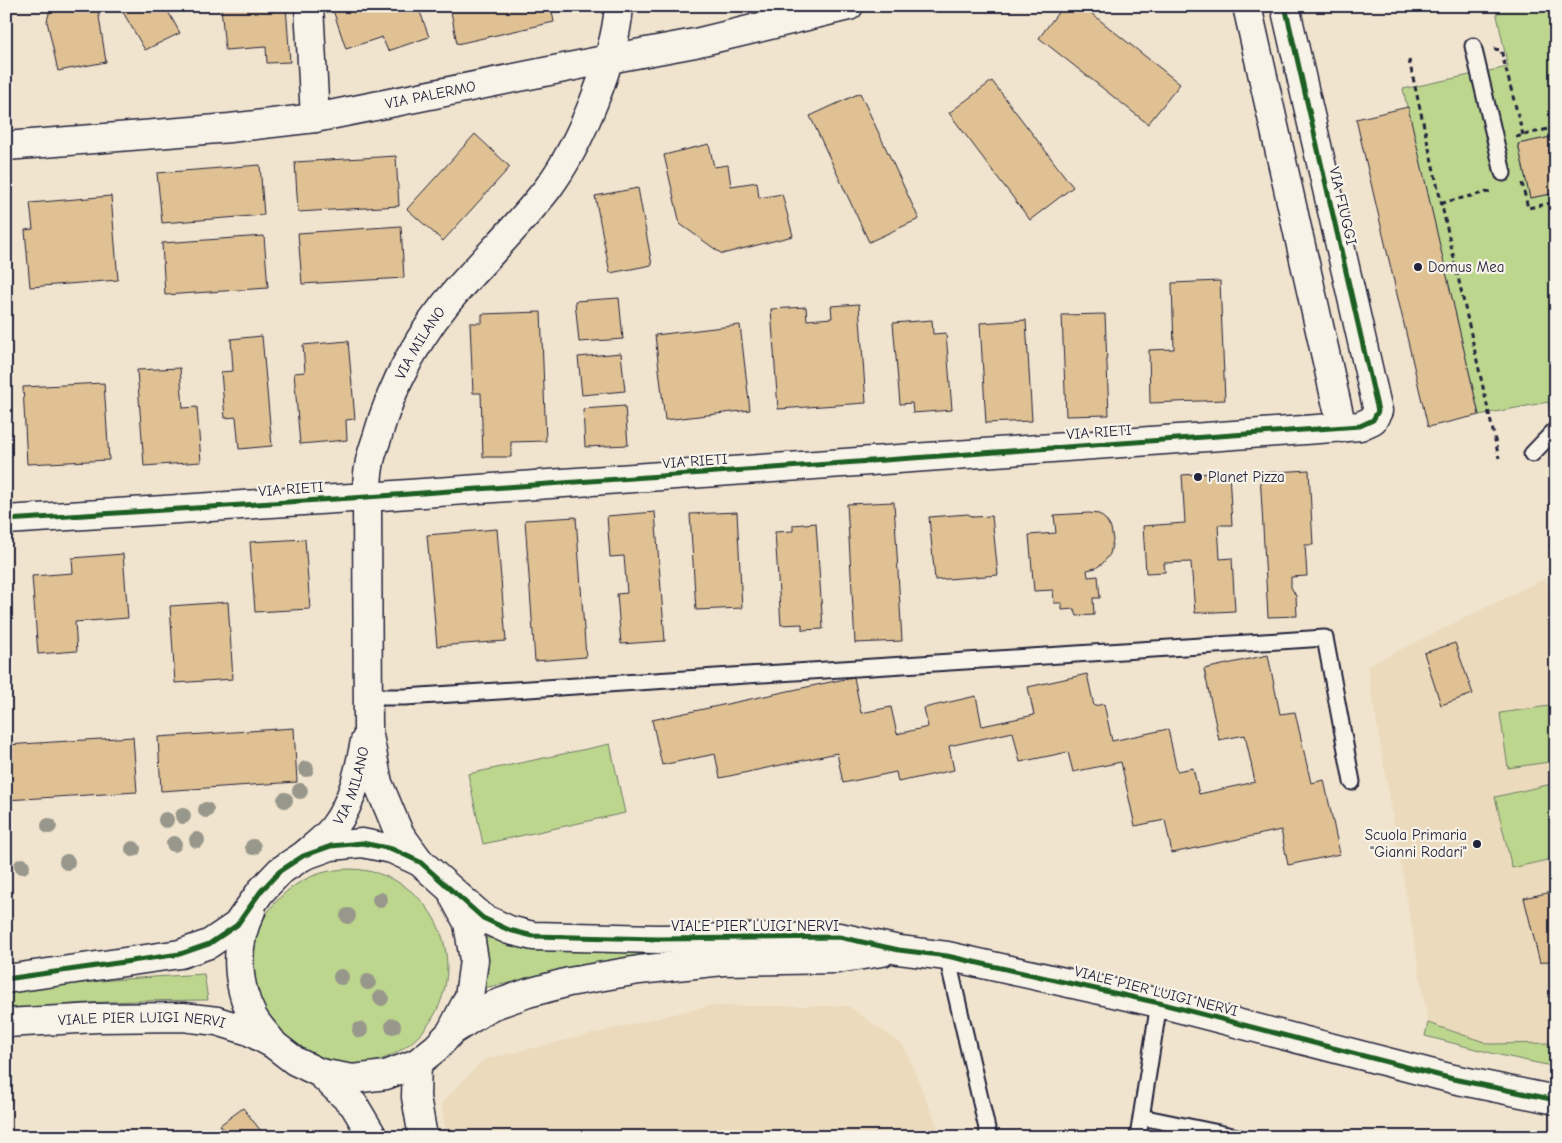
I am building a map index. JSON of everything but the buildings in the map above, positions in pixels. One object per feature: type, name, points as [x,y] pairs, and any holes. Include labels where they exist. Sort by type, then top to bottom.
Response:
[{"type":"street","points":[[309,6],[315,118]]},
{"type":"street","name":"VIA MILANO","points":[[420,862],[399,833],[378,783],[368,730],[367,497],[369,466],[389,399],[427,328],[458,288],[509,234],[548,187],[574,147],[609,59],[618,25],[619,6]]},
{"type":"street","name":"VIA PALERMO","points":[[6,146],[230,128],[315,118],[695,43],[849,6]]},
{"type":"street","points":[[1247,6],[1342,428]]},
{"type":"street","name":"VIA FIUGGI","points":[[1253,33],[1287,15],[1378,411]]},
{"type":"street","points":[[1267,92],[1302,83]]},
{"type":"street","name":"VIA RIETI","points":[[6,520],[367,497],[1342,428],[1360,426],[1373,420],[1378,411]]},
{"type":"street","name":"VIA MILANO","points":[[303,856],[334,828],[349,802],[358,775],[368,730]]},
{"type":"street","name":"VIALE PIER LUIGI NERVI","points":[[6,979],[180,954],[209,944],[237,925],[261,891],[280,872],[303,856],[331,846],[362,843],[392,849],[420,862],[483,918],[508,930],[533,936],[657,939],[839,936],[899,950],[947,956],[1159,1003],[1453,1079],[1556,1100]]},
{"type":"street","name":"VIALE PIER LUIGI NERVI","points":[[450,889],[468,923],[474,960],[469,997],[452,1031]]},
{"type":"street","name":"VIALE PIER LUIGI NERVI","points":[[261,891],[246,920],[239,953],[244,993],[253,1017],[273,1044]]},
{"type":"street","name":"VIALE PIER LUIGI NERVI","points":[[6,1023],[97,1018],[183,1017],[216,1021],[249,1030],[273,1044],[295,1061],[320,1073],[353,1079],[386,1075],[417,1062],[436,1048],[452,1031],[491,1006],[528,993],[578,981],[639,970],[723,961],[837,959],[899,950]]},
{"type":"street","points":[[417,1062],[416,1097],[422,1137]]},
{"type":"street","points":[[320,1073],[354,1105],[372,1137]]},
{"type":"lane","points":[[1473,46],[1503,173]]},
{"type":"lane","points":[[1532,454],[1556,429]]},
{"type":"lane","points":[[368,697],[405,697],[1325,638],[1352,782]]},
{"type":"lane","points":[[947,956],[989,1137]]},
{"type":"lane","points":[[1138,1137],[1159,1003]]},
{"type":"lane","points":[[1141,1117],[1238,1137]]},
{"type":"path","points":[[1473,46],[1501,50],[1523,135]]},
{"type":"path","points":[[1409,60],[1499,458]]},
{"type":"path","points":[[1511,138],[1556,127]]},
{"type":"path","points":[[1520,175],[1528,208],[1556,202]]},
{"type":"path","points":[[1513,187],[1522,185]]},
{"type":"path","points":[[1441,202],[1495,191]]},
{"type":"path","points":[[1556,541],[1549,543],[1556,554]]},
{"type":"shaded area","name":"Scuola Primaria \"Gianni Rodari\"","points":[[1544,579],[1556,597],[1556,1043],[1490,1044],[1428,1023],[1367,666]]},
{"type":"shaded area","points":[[708,1006],[848,1006],[903,1045],[942,1137],[447,1137],[441,1104],[483,1060]]},
{"type":"green space","points":[[1495,6],[1556,6],[1556,136],[1518,144],[1530,198],[1556,193],[1556,433],[1548,402],[1479,415],[1403,89],[1508,67]]},
{"type":"green space","points":[[1556,705],[1556,761],[1508,768],[1500,713]]},
{"type":"green space","points":[[610,744],[625,813],[483,844],[468,774]]},
{"type":"green space","points":[[1556,783],[1556,858],[1512,868],[1495,797]]},
{"type":"green space","points":[[349,869],[377,873],[395,881],[411,891],[425,905],[443,939],[447,967],[443,995],[435,1013],[425,1029],[411,1043],[377,1061],[349,1065],[321,1061],[303,1053],[287,1043],[273,1029],[255,995],[251,967],[255,939],[263,921],[273,905],[287,891],[321,873]]},
{"type":"green space","points":[[477,936],[506,941],[834,943],[656,956],[477,989]]},
{"type":"green space","points":[[204,974],[208,1000],[82,1003],[6,1013],[6,994],[80,983]]},
{"type":"green space","points":[[1428,1023],[1490,1044],[1556,1043],[1556,1067],[1425,1036]]},
{"type":"cycle path","points":[[6,520],[367,497],[1360,426],[1373,420],[1378,411],[1285,6]]},
{"type":"cycle path","points":[[6,979],[180,954],[209,944],[237,925],[261,891],[280,871],[303,856],[331,846],[362,843],[392,849],[420,862],[483,918],[509,930],[533,936],[657,939],[839,937],[899,950],[947,956],[1159,1003],[1453,1079],[1556,1100]]},
{"type":"place","name":"Domus Mea","points":[[1418,267]]},
{"type":"place","name":"Planet Pizza","points":[[1198,477]]},
{"type":"place","name":"Scuola Primaria \"Gianni Rodari\"","points":[[1477,844]]}]
